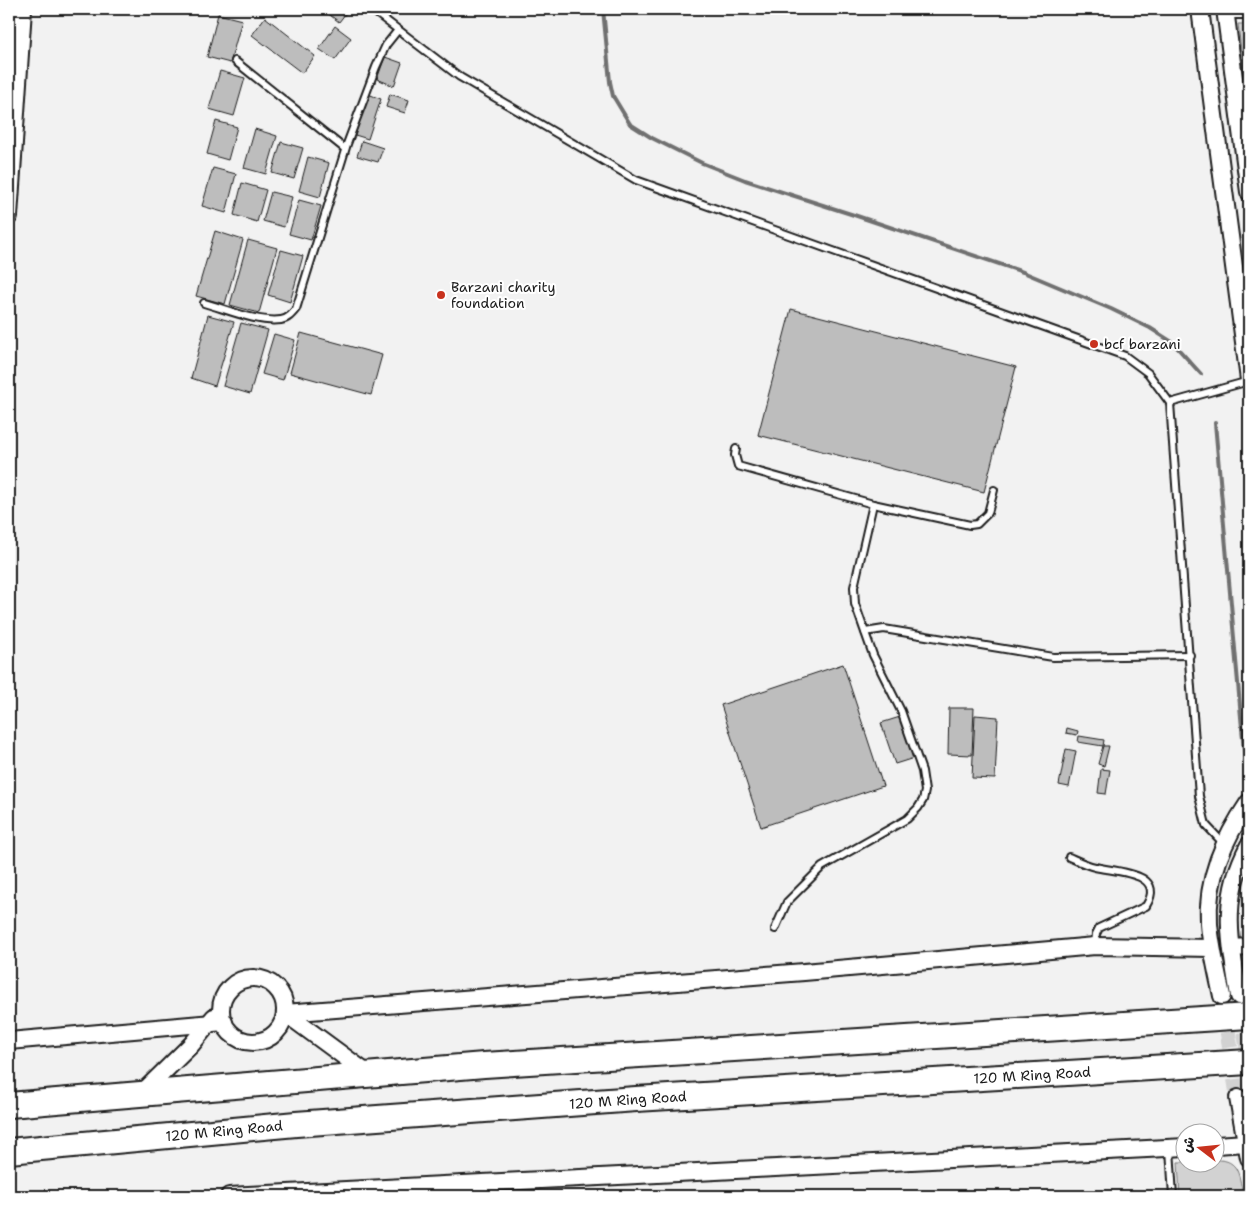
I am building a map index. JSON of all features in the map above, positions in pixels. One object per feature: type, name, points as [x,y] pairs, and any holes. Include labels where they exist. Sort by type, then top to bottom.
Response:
[{"type":"highway","points":[[9,1105],[368,1074],[1244,1006]]},
{"type":"highway","name":"120 M Ring Road","points":[[9,1151],[296,1124],[626,1100],[1249,1062]]},
{"type":"street","points":[[9,216],[23,9]]},
{"type":"street","points":[[1200,9],[1249,380]]},
{"type":"street","points":[[1249,12],[1225,10],[1232,64],[1243,100],[1249,192]]},
{"type":"street","points":[[1207,65],[1232,64]]},
{"type":"street","points":[[1222,996],[1212,948],[1209,900],[1213,876],[1224,844],[1249,802]]},
{"type":"street","points":[[1244,1006],[1232,948],[1229,903],[1241,859],[1249,845]]},
{"type":"street","points":[[285,1013],[804,972],[1095,946],[1212,948]]},
{"type":"street","points":[[1232,948],[1249,947]]},
{"type":"street","points":[[141,1094],[218,1017],[224,997],[230,988],[240,981],[250,978],[261,979],[271,984],[279,992],[284,1002],[285,1013],[277,1031],[260,1041],[250,1042],[241,1040],[232,1034],[218,1017]]},
{"type":"street","points":[[285,1013],[368,1074]]},
{"type":"street","points":[[9,1041],[218,1017]]},
{"type":"street","points":[[1226,1147],[1248,1151],[1238,1098]]},
{"type":"street","points":[[229,1196],[1176,1148]]},
{"type":"lane","points":[[371,9],[460,77],[636,180],[1125,356],[1148,374],[1170,403],[1199,796],[1206,825],[1224,844]]},
{"type":"lane","points":[[204,303],[255,318],[281,320],[290,316],[296,309],[345,149],[376,67],[386,45],[398,30]]},
{"type":"lane","points":[[235,61],[345,149]]},
{"type":"lane","points":[[1170,403],[1249,380]]},
{"type":"lane","points":[[736,449],[735,455],[738,466],[873,504],[970,525],[977,524],[988,513],[994,490]]},
{"type":"lane","points":[[775,928],[787,902],[822,867],[907,819],[923,800],[925,791],[922,771],[901,711],[873,655],[855,604],[854,587],[873,504]]},
{"type":"lane","points":[[865,632],[884,629],[1053,657],[1190,655]]},
{"type":"lane","points":[[1069,857],[1093,867],[1143,878],[1150,884],[1152,892],[1146,906],[1099,928],[1096,934],[1095,946]]},
{"type":"lane","points":[[1173,1196],[1176,1167]]},
{"type":"shaded area","points":[[1238,24],[1249,24],[1249,93],[1246,93]]},
{"type":"shaded area","points":[[1226,1161],[1237,1170],[1243,1196],[1180,1196],[1179,1172],[1226,1172]]},
{"type":"building","points":[[322,9],[349,9],[339,22]]},
{"type":"building","points":[[218,14],[242,20],[230,63],[207,57]]},
{"type":"building","points":[[265,17],[315,56],[302,73],[252,35]]},
{"type":"building","points":[[335,26],[351,38],[335,60],[319,49]]},
{"type":"building","points":[[385,57],[402,63],[394,86],[377,79]]},
{"type":"building","points":[[220,71],[245,78],[234,116],[209,109]]},
{"type":"building","points":[[368,94],[381,99],[368,139],[355,135]]},
{"type":"building","points":[[390,94],[409,100],[405,113],[386,107]]},
{"type":"building","points":[[216,121],[237,127],[228,160],[207,154]]},
{"type":"building","points":[[255,129],[277,136],[266,174],[244,168]]},
{"type":"building","points":[[362,141],[383,148],[378,162],[357,156]]},
{"type":"building","points":[[281,142],[303,148],[294,179],[272,173]]},
{"type":"building","points":[[308,157],[329,163],[320,197],[299,191]]},
{"type":"building","points":[[213,168],[236,174],[226,213],[202,206]]},
{"type":"building","points":[[242,183],[266,190],[257,222],[234,215]]},
{"type":"building","points":[[271,192],[292,197],[284,227],[263,221]]},
{"type":"building","points":[[299,200],[321,206],[311,240],[289,234]]},
{"type":"building","points":[[215,231],[243,240],[225,304],[196,296]]},
{"type":"building","points":[[248,240],[277,248],[259,313],[230,305]]},
{"type":"building","points":[[281,250],[303,256],[290,302],[268,295]]},
{"type":"building","points":[[791,309],[1016,367],[984,492],[758,435]]},
{"type":"building","points":[[208,315],[234,322],[215,386],[191,378]]},
{"type":"building","points":[[241,323],[268,330],[250,394],[223,386]]},
{"type":"building","points":[[301,333],[382,355],[371,395],[290,373]]},
{"type":"building","points":[[274,334],[295,340],[283,380],[262,374]]},
{"type":"building","points":[[843,664],[883,786],[761,827],[721,705]]},
{"type":"building","points":[[949,708],[974,708],[972,755],[948,754]]},
{"type":"building","points":[[975,715],[998,717],[995,779],[972,778]]},
{"type":"building","points":[[900,717],[914,758],[895,764],[881,723]]},
{"type":"building","points":[[1067,728],[1078,731],[1077,735],[1066,733]]},
{"type":"building","points":[[1079,736],[1104,740],[1103,746],[1078,742]]},
{"type":"building","points":[[1103,746],[1109,746],[1104,766],[1098,764]]},
{"type":"building","points":[[1066,749],[1076,751],[1069,787],[1059,785]]},
{"type":"building","points":[[1101,769],[1110,770],[1106,794],[1098,793]]},
{"type":"waterway","points":[[603,9],[613,96],[630,124],[652,138],[702,163],[745,180],[1023,272],[1111,309],[1150,328],[1172,342],[1201,374]]},
{"type":"waterway","points":[[1215,423],[1245,762]]},
{"type":"tunnel","points":[[1224,1008],[1238,1098]]},
{"type":"tunnel","points":[[1241,1008],[1249,1057]]},
{"type":"place","name":"Barzani charity foundation","points":[[441,295]]},
{"type":"place","name":"bcf barzani","points":[[1094,344]]}]
